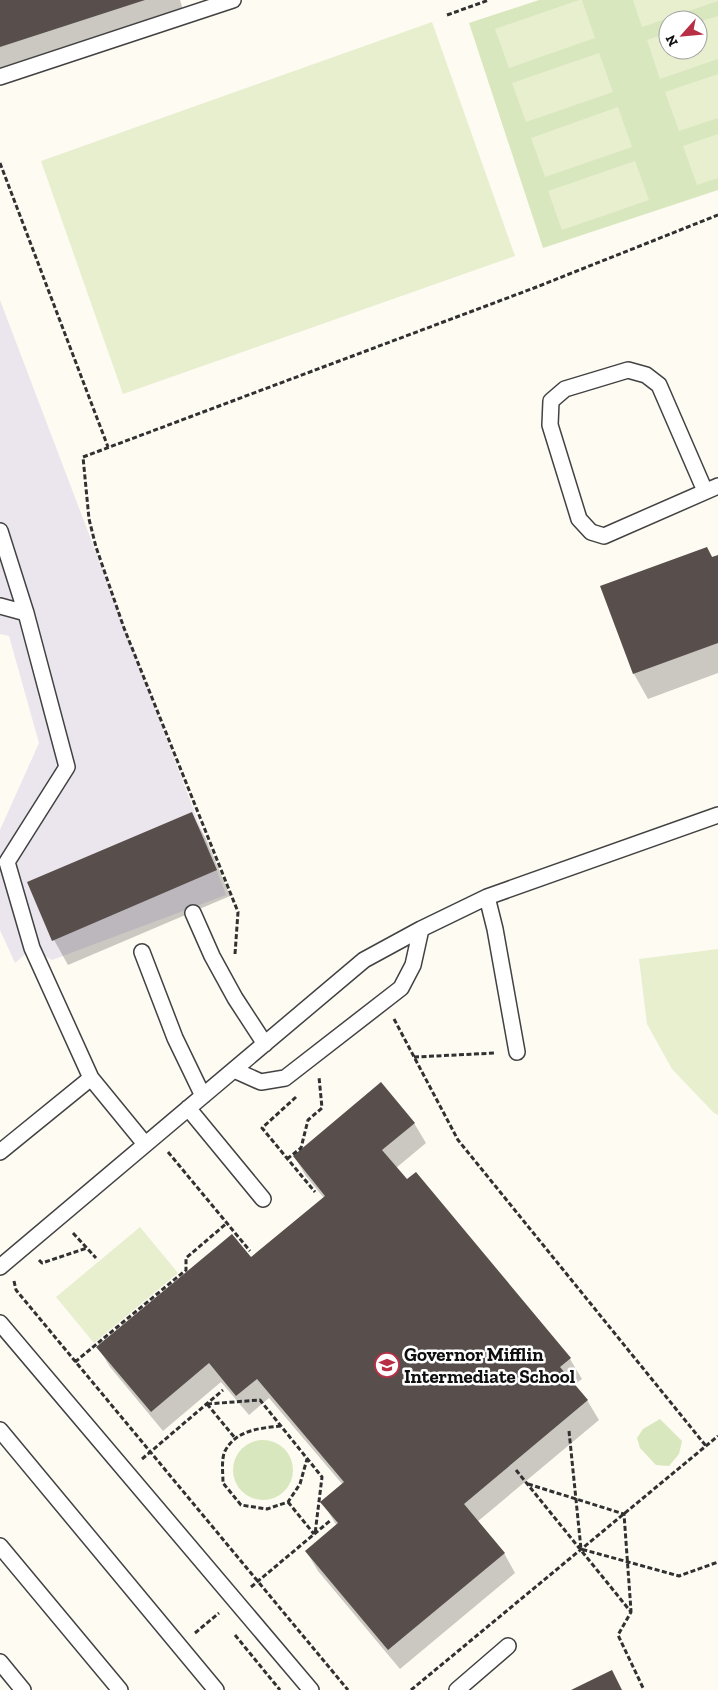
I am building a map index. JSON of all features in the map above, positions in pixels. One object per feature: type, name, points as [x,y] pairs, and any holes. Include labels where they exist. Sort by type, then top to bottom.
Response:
[{"type":"lane","points":[[0,77],[233,0]]},
{"type":"lane","points":[[628,370],[646,374],[659,385],[712,489],[604,536],[591,532],[579,519],[550,425],[551,401],[565,389],[628,370]]},
{"type":"lane","points":[[0,531],[26,613],[66,767],[7,862],[32,948],[91,1078],[145,1144]]},
{"type":"lane","points":[[0,606],[26,613]]},
{"type":"lane","points":[[6,1270],[145,1144],[364,960],[421,929],[487,897],[718,815]]},
{"type":"lane","points":[[487,897],[495,928],[517,1052]]},
{"type":"lane","points":[[193,913],[212,956],[265,1044]]},
{"type":"lane","points":[[234,1070],[261,1082],[285,1078],[400,988],[413,965],[421,929]]},
{"type":"lane","points":[[142,952],[175,1038],[203,1096]]},
{"type":"lane","points":[[0,1152],[91,1078]]},
{"type":"lane","points":[[188,1108],[263,1199]]},
{"type":"lane","points":[[0,1323],[311,1690]]},
{"type":"lane","points":[[0,1430],[216,1690]]},
{"type":"lane","points":[[0,1546],[120,1690]]},
{"type":"lane","points":[[457,1690],[508,1646]]},
{"type":"lane","points":[[0,1662],[24,1690]]},
{"type":"path","points":[[447,15],[489,0]]},
{"type":"path","points":[[0,163],[108,447]]},
{"type":"path","points":[[229,986],[235,950],[238,912],[124,628],[96,547],[89,519],[83,457],[534,288],[718,215]]},
{"type":"path","points":[[384,1001],[458,1140],[706,1446]]},
{"type":"path","points":[[414,1057],[517,1052]]},
{"type":"path","points":[[312,1083],[326,1070]]},
{"type":"path","points":[[287,1159],[301,1148],[308,1120],[322,1108],[319,1077]]},
{"type":"path","points":[[298,1096],[262,1128],[315,1192]]},
{"type":"path","points":[[164,1147],[250,1251]]},
{"type":"path","points":[[75,1362],[186,1270],[186,1258],[227,1223]]},
{"type":"path","points":[[68,1228],[96,1258]]},
{"type":"path","points":[[34,1256],[42,1263],[87,1248]]},
{"type":"path","points":[[6,1270],[16,1290],[348,1690]]},
{"type":"path","points":[[126,1472],[223,1390]]},
{"type":"path","points":[[207,1404],[260,1400],[322,1477],[315,1534]]},
{"type":"path","points":[[207,1404],[236,1438]]},
{"type":"path","points":[[281,1426],[255,1429],[236,1438],[224,1453],[223,1483],[241,1505],[267,1509],[288,1502],[300,1484],[307,1459]]},
{"type":"path","points":[[569,1431],[581,1549]]},
{"type":"path","points":[[411,1690],[718,1436]]},
{"type":"path","points":[[516,1470],[631,1612]]},
{"type":"path","points":[[528,1483],[624,1514]]},
{"type":"path","points":[[288,1502],[315,1534]]},
{"type":"path","points":[[624,1514],[631,1612],[618,1635],[644,1690]]},
{"type":"path","points":[[180,1646],[331,1520]]},
{"type":"path","points":[[581,1549],[679,1576],[718,1562]]},
{"type":"shaded area","points":[[0,300],[226,895],[52,960],[32,948],[15,963],[0,930],[0,830],[39,743],[9,636],[0,634]]},
{"type":"green space","points":[[539,0],[718,0],[718,190],[543,248],[469,23]]},
{"type":"green space","points":[[582,0],[595,38],[509,68],[495,29]]},
{"type":"green space","points":[[633,0],[718,0],[692,10],[658,10],[658,22],[642,27]]},
{"type":"green space","points":[[718,16],[718,59],[660,79],[647,40],[658,36],[658,60],[708,60],[708,19]]},
{"type":"green space","points":[[432,22],[515,256],[123,394],[41,161]]},
{"type":"green space","points":[[599,53],[613,92],[526,122],[512,83]]},
{"type":"green space","points":[[718,74],[718,118],[679,131],[665,92]]},
{"type":"green space","points":[[618,107],[632,147],[545,177],[531,138]]},
{"type":"green space","points":[[718,134],[718,178],[697,185],[683,146]]},
{"type":"green space","points":[[635,161],[649,200],[562,230],[548,191]]},
{"type":"green space","points":[[718,949],[718,1115],[672,1069],[647,1024],[639,959]]},
{"type":"green space","points":[[140,1227],[178,1273],[94,1343],[56,1297]]},
{"type":"green space","points":[[660,1419],[682,1441],[679,1454],[669,1466],[656,1465],[640,1448],[637,1438],[643,1429]]},
{"type":"green space","points":[[257,1440],[269,1440],[280,1445],[288,1453],[293,1464],[291,1482],[280,1495],[269,1500],[257,1500],[246,1495],[238,1487],[233,1476],[233,1464],[238,1453],[246,1445]]},
{"type":"building","points":[[0,0],[145,0],[0,47]]},
{"type":"building","points":[[707,547],[712,557],[718,555],[718,643],[633,674],[600,586]]},
{"type":"building","points":[[192,812],[217,870],[52,941],[27,882]]},
{"type":"building","name":"Governor Mifflin Intermediate School","points":[[381,1082],[415,1123],[382,1150],[407,1179],[416,1172],[571,1358],[560,1367],[588,1400],[464,1504],[505,1553],[388,1650],[305,1551],[338,1523],[320,1502],[344,1482],[257,1379],[236,1396],[209,1363],[151,1412],[96,1347],[232,1234],[251,1257],[325,1196],[293,1156]]},
{"type":"building","points":[[612,1670],[622,1690],[571,1690]]},
{"type":"place","name":"Governor Mifflin Intermediate School","points":[[387,1365]]}]
